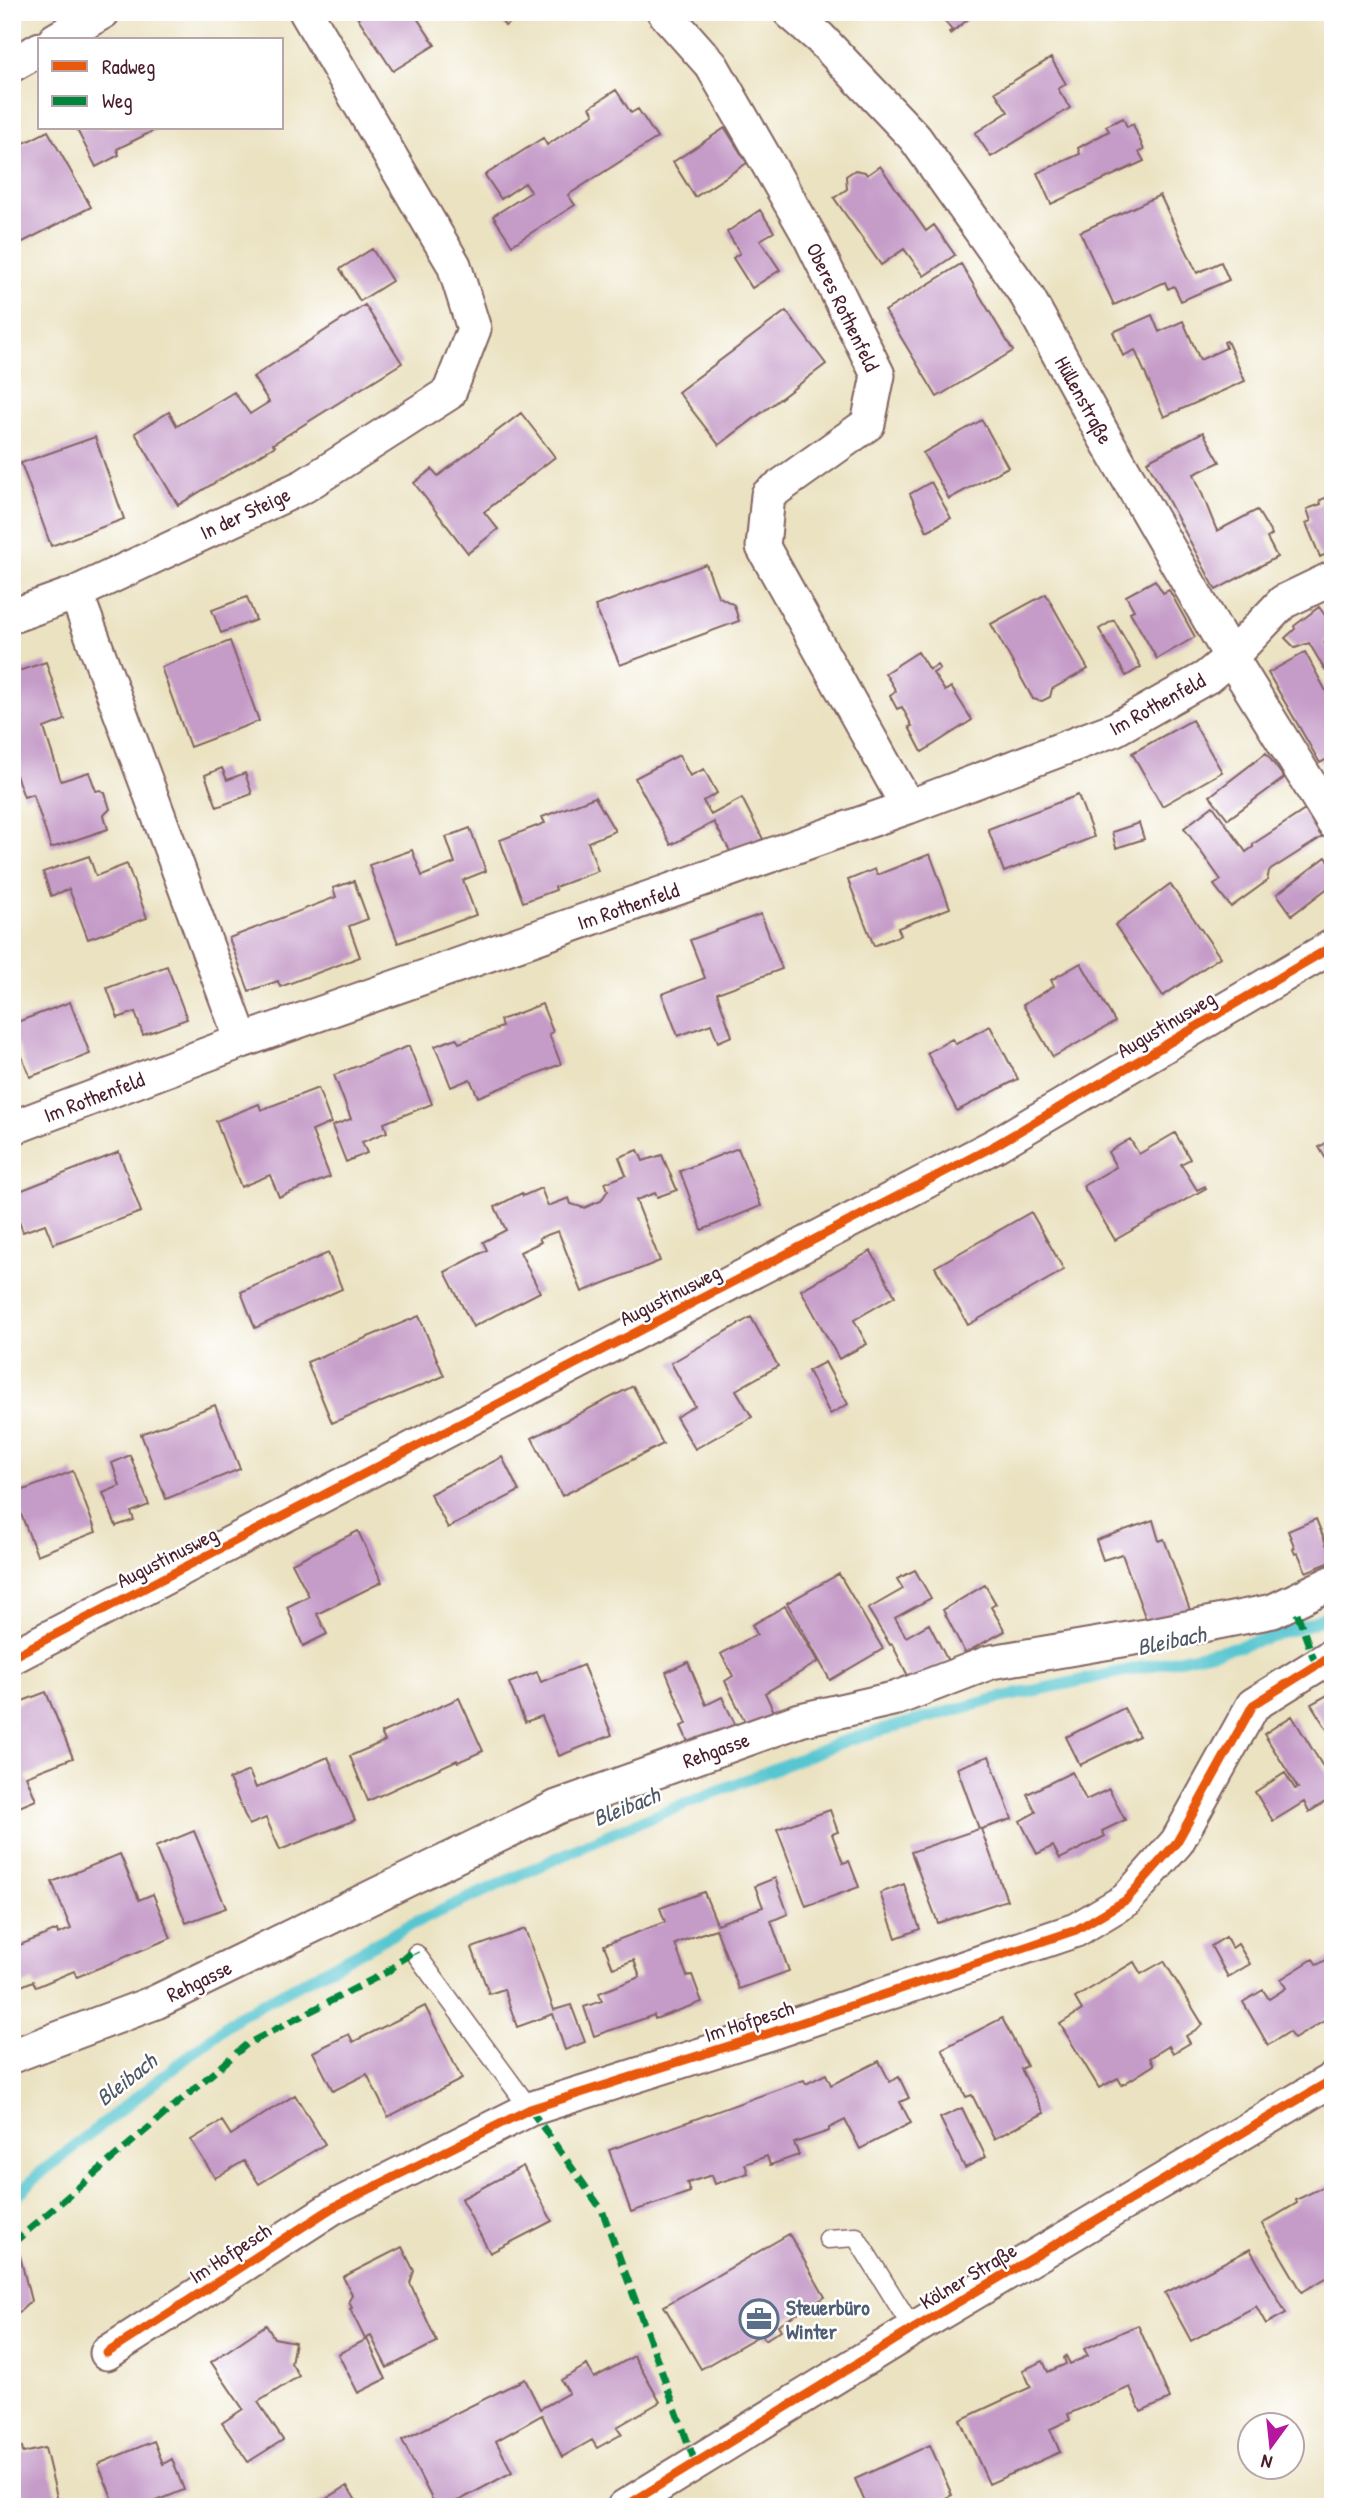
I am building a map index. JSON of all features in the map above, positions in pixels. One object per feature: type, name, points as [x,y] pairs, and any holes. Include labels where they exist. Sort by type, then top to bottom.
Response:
[{"type":"street","points":[[58,38],[103,12]]},
{"type":"street","name":"In der Steige","points":[[12,616],[76,593],[304,486],[449,393],[474,329],[454,265],[306,12]]},
{"type":"street","name":"Oberes Rothenfeld","points":[[664,12],[712,66],[810,237],[878,375],[868,424],[768,495],[763,547],[908,807]]},
{"type":"street","name":"Hüllenstraße","points":[[790,12],[820,38],[915,138],[1027,296],[1231,657],[1333,822]]},
{"type":"street","points":[[12,65],[38,50]]},
{"type":"street","name":"Im Rothenfeld","points":[[12,1128],[242,1041],[908,807],[1115,729],[1207,677],[1231,657],[1283,601],[1333,578]]},
{"type":"street","points":[[76,593],[242,1041]]},
{"type":"street","name":"Augustinusweg","points":[[12,1657],[995,1146],[1333,946]]},
{"type":"street","name":"Rehgasse","points":[[12,2056],[156,2002],[557,1807],[800,1720],[897,1698],[991,1662],[1273,1611],[1333,1582]]},
{"type":"street","name":"Im Hofpesch","points":[[107,2353],[332,2208],[530,2109],[770,2033],[1076,1930],[1126,1899],[1177,1842],[1253,1705],[1333,1655]]},
{"type":"street","name":"Kölner Straße","points":[[624,2507],[913,2329],[1333,2079]]},
{"type":"lane","points":[[416,1954],[530,2109]]},
{"type":"lane","points":[[828,2239],[856,2237],[913,2329]]},
{"type":"building","points":[[354,12],[413,12],[435,45],[393,71]]},
{"type":"building","points":[[496,12],[526,12],[505,26]]},
{"type":"building","points":[[937,12],[977,12],[950,34],[952,30]]},
{"type":"building","points":[[1051,58],[1066,84],[1058,89],[1070,108],[991,157],[975,133],[1008,112],[995,92]]},
{"type":"building","points":[[616,90],[631,113],[638,109],[657,138],[568,195],[575,205],[512,245],[493,216],[531,192],[525,183],[501,199],[485,175],[543,138],[547,145],[594,114],[590,107]]},
{"type":"building","points":[[1123,118],[1127,127],[1133,124],[1144,150],[1139,152],[1144,161],[1051,204],[1037,173],[1080,154],[1078,148],[1109,131],[1106,126]]},
{"type":"building","points":[[725,128],[747,163],[695,197],[673,162]]},
{"type":"building","points":[[77,130],[155,130],[117,149],[119,155],[96,167]]},
{"type":"building","points":[[48,131],[91,207],[21,243],[12,226],[12,149]]},
{"type":"building","points":[[880,166],[926,231],[934,225],[955,255],[924,276],[904,249],[881,265],[834,198],[847,189],[846,176],[855,170],[867,175]]},
{"type":"building","points":[[1160,195],[1197,273],[1221,262],[1229,280],[1181,301],[1174,286],[1168,289],[1165,282],[1114,305],[1080,232]]},
{"type":"building","points":[[760,210],[774,232],[760,240],[780,270],[752,288],[733,258],[740,253],[727,232]]},
{"type":"building","points":[[372,249],[392,281],[360,301],[340,269]]},
{"type":"building","points":[[961,264],[1013,351],[937,397],[885,311]]},
{"type":"building","points":[[365,305],[402,363],[273,444],[275,446],[178,505],[135,433],[169,412],[177,426],[234,392],[250,414],[269,402],[253,377]]},
{"type":"building","points":[[786,311],[826,364],[719,445],[678,392]]},
{"type":"building","points":[[1152,315],[1159,332],[1183,321],[1200,360],[1226,348],[1224,342],[1227,341],[1245,381],[1164,417],[1135,350],[1123,356],[1113,332]]},
{"type":"building","points":[[521,413],[555,457],[484,512],[498,529],[468,553],[414,483],[432,469],[438,476]]},
{"type":"building","points":[[982,420],[1008,467],[949,499],[923,453]]},
{"type":"building","points":[[1203,432],[1220,462],[1194,474],[1217,531],[1257,510],[1272,535],[1267,538],[1277,557],[1216,590],[1147,461]]},
{"type":"building","points":[[95,437],[124,519],[51,546],[21,463]]},
{"type":"building","points":[[931,482],[951,518],[927,531],[910,494]]},
{"type":"building","points":[[1333,495],[1333,551],[1320,557],[1306,523],[1311,521],[1307,509],[1321,504],[1320,500]]},
{"type":"building","points":[[706,564],[718,596],[734,605],[739,621],[620,665],[595,606]]},
{"type":"building","points":[[1155,580],[1163,593],[1169,590],[1195,637],[1157,659],[1130,612],[1134,610],[1126,596]]},
{"type":"building","points":[[1046,594],[1088,669],[1052,689],[1050,697],[1042,701],[1033,699],[991,624]]},
{"type":"building","points":[[247,597],[256,620],[221,633],[212,610]]},
{"type":"building","points":[[1319,607],[1333,626],[1333,637],[1324,642],[1330,652],[1333,651],[1333,666],[1325,670],[1309,643],[1295,648],[1285,638],[1295,629],[1294,626]]},
{"type":"building","points":[[1114,620],[1141,667],[1126,676],[1099,629]]},
{"type":"building","points":[[230,641],[259,721],[190,747],[161,667]]},
{"type":"building","points":[[918,652],[929,670],[937,665],[940,669],[933,673],[945,691],[951,687],[972,720],[922,752],[902,707],[897,709],[890,696],[896,691],[885,673]]},
{"type":"building","points":[[1305,652],[1333,704],[1333,756],[1320,763],[1268,673]]},
{"type":"building","points":[[46,662],[65,720],[44,728],[61,781],[89,772],[96,791],[105,793],[110,809],[104,815],[108,829],[51,848],[33,794],[24,797],[12,764],[12,673]]},
{"type":"building","points":[[1192,720],[1222,772],[1162,806],[1132,753]]},
{"type":"building","points":[[1266,753],[1284,778],[1228,819],[1210,796]]},
{"type":"building","points":[[679,755],[690,776],[704,769],[717,793],[703,801],[711,815],[742,798],[763,839],[732,855],[714,822],[671,845],[635,778]]},
{"type":"building","points":[[222,768],[227,780],[245,773],[252,794],[217,807],[205,775]]},
{"type":"building","points":[[1078,795],[1094,837],[1004,872],[988,829]]},
{"type":"building","points":[[595,797],[615,831],[588,842],[598,871],[523,902],[500,840],[545,823],[542,817]]},
{"type":"building","points":[[1213,806],[1246,852],[1253,844],[1305,810],[1322,837],[1269,871],[1267,881],[1231,907],[1214,885],[1221,880],[1184,828]]},
{"type":"building","points":[[1139,823],[1144,839],[1116,848],[1112,832]]},
{"type":"building","points":[[470,828],[486,871],[463,880],[476,915],[398,943],[369,865],[412,850],[422,876],[455,863],[446,837]]},
{"type":"building","points":[[930,854],[950,908],[898,928],[901,935],[874,946],[848,880],[875,869],[877,875]]},
{"type":"building","points":[[89,856],[96,876],[127,864],[147,918],[88,939],[69,889],[51,896],[43,872]]},
{"type":"building","points":[[1326,857],[1333,866],[1333,884],[1292,915],[1277,894]]},
{"type":"building","points":[[354,881],[368,919],[349,926],[360,957],[280,987],[278,981],[249,991],[229,938],[336,897],[333,888]]},
{"type":"building","points":[[1170,884],[1220,957],[1163,996],[1115,925]]},
{"type":"building","points":[[761,914],[782,969],[717,993],[732,1036],[718,1042],[711,1024],[678,1036],[662,994],[705,978],[690,940]]},
{"type":"building","points":[[1081,963],[1115,1022],[1053,1057],[1023,1005],[1054,986],[1051,980]]},
{"type":"building","points":[[167,966],[187,1019],[143,1035],[135,1012],[118,1018],[107,988]]},
{"type":"building","points":[[70,1002],[90,1054],[30,1077],[12,1031],[12,1024]]},
{"type":"building","points":[[542,1004],[553,1032],[549,1034],[561,1064],[478,1097],[470,1079],[451,1087],[435,1046],[456,1038],[459,1043],[502,1027],[500,1020]]},
{"type":"building","points":[[990,1026],[1018,1079],[957,1111],[927,1053],[952,1039],[956,1044]]},
{"type":"building","points":[[409,1046],[432,1104],[384,1123],[387,1132],[362,1142],[367,1153],[346,1162],[332,1126],[351,1119],[334,1075]]},
{"type":"building","points":[[318,1088],[331,1123],[312,1131],[330,1177],[279,1197],[270,1175],[241,1187],[216,1121],[259,1104],[261,1110]]},
{"type":"building","points":[[1175,1133],[1190,1159],[1181,1164],[1197,1190],[1205,1186],[1206,1188],[1115,1240],[1083,1186],[1116,1167],[1108,1152],[1130,1139],[1139,1154]]},
{"type":"building","points":[[1333,1139],[1333,1171],[1319,1147]]},
{"type":"building","points":[[738,1148],[761,1206],[702,1230],[680,1171]]},
{"type":"building","points":[[638,1150],[643,1161],[662,1155],[677,1190],[657,1197],[655,1193],[636,1200],[660,1261],[582,1292],[558,1231],[539,1238],[541,1242],[520,1252],[540,1292],[473,1327],[445,1272],[487,1250],[483,1242],[506,1230],[495,1207],[522,1193],[523,1196],[541,1188],[548,1206],[569,1198],[571,1204],[584,1208],[601,1201],[608,1190],[605,1183],[626,1175],[619,1157]]},
{"type":"building","points":[[119,1152],[141,1212],[53,1244],[45,1224],[23,1232],[12,1203],[12,1194]]},
{"type":"building","points":[[1031,1212],[1064,1270],[968,1325],[935,1267]]},
{"type":"building","points":[[871,1251],[895,1296],[854,1320],[867,1344],[839,1359],[801,1290]]},
{"type":"building","points":[[328,1253],[342,1289],[255,1328],[241,1292]]},
{"type":"building","points":[[419,1316],[444,1376],[332,1423],[307,1362]]},
{"type":"building","points":[[751,1317],[778,1366],[736,1390],[752,1417],[695,1449],[676,1417],[695,1406],[671,1363]]},
{"type":"building","points":[[825,1362],[848,1404],[830,1414],[808,1371]]},
{"type":"building","points":[[633,1386],[663,1444],[562,1496],[532,1438]]},
{"type":"building","points":[[215,1405],[240,1469],[166,1499],[141,1434]]},
{"type":"building","points":[[130,1455],[149,1505],[131,1512],[134,1520],[116,1526],[103,1493],[120,1486],[112,1463]]},
{"type":"building","points":[[502,1457],[519,1491],[448,1528],[430,1494]]},
{"type":"building","points":[[73,1471],[96,1532],[37,1555],[13,1494]]},
{"type":"building","points":[[1316,1519],[1333,1561],[1306,1572],[1298,1553],[1295,1554],[1288,1531]]},
{"type":"building","points":[[1153,1520],[1159,1541],[1164,1539],[1190,1610],[1148,1625],[1122,1554],[1103,1560],[1096,1540]]},
{"type":"building","points":[[358,1531],[382,1582],[317,1614],[327,1634],[303,1646],[287,1607],[309,1596],[292,1563]]},
{"type":"building","points":[[915,1570],[931,1598],[895,1618],[906,1637],[929,1624],[948,1661],[910,1680],[892,1644],[890,1645],[868,1609],[903,1589],[897,1579]]},
{"type":"building","points":[[839,1574],[883,1649],[830,1680],[787,1603]]},
{"type":"building","points":[[985,1585],[996,1604],[991,1607],[1005,1631],[965,1653],[943,1610]]},
{"type":"building","points":[[785,1606],[818,1662],[765,1693],[776,1716],[748,1728],[725,1681],[733,1676],[721,1654],[757,1634],[752,1625]]},
{"type":"building","points":[[688,1662],[706,1705],[722,1697],[738,1730],[692,1751],[681,1726],[687,1724],[666,1672]]},
{"type":"building","points":[[583,1665],[612,1735],[559,1756],[542,1716],[525,1722],[509,1683],[537,1672],[541,1682]]},
{"type":"building","points":[[46,1692],[73,1758],[26,1776],[36,1800],[12,1810],[12,1705]]},
{"type":"building","points":[[1333,1692],[1333,1739],[1311,1704]]},
{"type":"building","points":[[459,1698],[483,1751],[458,1762],[457,1760],[368,1801],[350,1756],[385,1741],[381,1733]]},
{"type":"building","points":[[1124,1708],[1139,1736],[1080,1765],[1066,1737]]},
{"type":"building","points":[[1292,1716],[1333,1783],[1333,1797],[1309,1812],[1304,1802],[1273,1821],[1255,1792],[1285,1773],[1295,1789],[1298,1788],[1264,1734]]},
{"type":"building","points":[[989,1756],[1012,1819],[981,1829],[1007,1900],[938,1923],[911,1852],[979,1829],[957,1768]]},
{"type":"building","points":[[328,1757],[355,1820],[280,1850],[266,1818],[249,1825],[229,1779],[249,1771],[256,1788]]},
{"type":"building","points":[[1072,1772],[1086,1800],[1109,1789],[1125,1820],[1102,1831],[1105,1836],[1060,1859],[1053,1846],[1037,1854],[1020,1821],[1036,1812],[1027,1794]]},
{"type":"building","points":[[830,1810],[838,1832],[832,1834],[843,1863],[849,1861],[859,1887],[806,1906],[777,1829]]},
{"type":"building","points":[[194,1831],[226,1908],[186,1923],[155,1847]]},
{"type":"building","points":[[120,1854],[139,1900],[153,1894],[171,1938],[77,1977],[74,1971],[36,1987],[33,1981],[12,1990],[12,1943],[18,1940],[20,1945],[57,1930],[58,1934],[71,1929],[52,1882]]},
{"type":"building","points":[[775,1878],[788,1914],[771,1921],[789,1971],[739,1989],[716,1929],[700,1934],[675,1944],[687,1976],[692,1975],[702,2002],[655,2019],[654,2015],[594,2036],[584,2007],[602,2001],[599,1993],[640,1977],[634,1960],[613,1968],[604,1945],[665,1922],[660,1908],[704,1892],[717,1924],[763,1907],[755,1886]]},
{"type":"building","points":[[904,1884],[920,1929],[896,1938],[880,1893]]},
{"type":"building","points":[[525,1929],[554,2010],[571,2005],[585,2042],[565,2050],[553,2014],[517,2027],[504,1989],[489,1994],[472,1948]]},
{"type":"building","points":[[1226,1937],[1232,1948],[1238,1944],[1250,1964],[1228,1977],[1211,1946]]},
{"type":"building","points":[[1333,1956],[1333,2020],[1329,2018],[1294,2039],[1289,2032],[1268,2045],[1243,2002],[1263,1990],[1269,1999],[1286,1988],[1281,1979],[1313,1959],[1317,1965]]},
{"type":"building","points":[[1164,1961],[1203,2025],[1186,2036],[1190,2043],[1173,2053],[1169,2046],[1150,2058],[1154,2065],[1122,2085],[1118,2078],[1099,2088],[1060,2024],[1082,2010],[1075,1998],[1134,1962],[1141,1974]]},
{"type":"building","points":[[425,2006],[462,2079],[388,2117],[367,2074],[333,2091],[313,2052],[349,2034],[353,2042]]},
{"type":"building","points":[[1002,2018],[1027,2066],[1021,2069],[1044,2113],[994,2139],[972,2095],[966,2097],[942,2049]]},
{"type":"building","points":[[879,2061],[890,2082],[899,2077],[909,2098],[900,2102],[911,2123],[860,2149],[845,2120],[829,2128],[829,2131],[794,2143],[799,2155],[770,2165],[767,2156],[745,2164],[748,2173],[715,2184],[712,2175],[687,2183],[690,2192],[631,2212],[609,2150],[804,2080],[806,2084],[826,2074],[831,2085]]},
{"type":"building","points":[[295,2095],[325,2144],[259,2184],[244,2161],[215,2178],[191,2140],[222,2121],[231,2135]]},
{"type":"building","points":[[962,2108],[986,2157],[965,2168],[940,2118]]},
{"type":"building","points":[[523,2166],[552,2221],[490,2253],[461,2199]]},
{"type":"building","points":[[1333,2182],[1333,2274],[1302,2292],[1262,2224],[1297,2203],[1296,2200]]},
{"type":"building","points":[[789,2234],[825,2297],[778,2325],[781,2330],[765,2340],[762,2334],[701,2369],[664,2306]]},
{"type":"building","points":[[402,2247],[414,2271],[410,2283],[437,2342],[387,2368],[371,2336],[365,2339],[350,2309],[352,2294],[343,2277]]},
{"type":"building","points":[[1250,2249],[1286,2313],[1266,2324],[1256,2306],[1191,2341],[1165,2293]]},
{"type":"building","points":[[19,2252],[31,2301],[12,2319],[12,2259]]},
{"type":"building","points":[[266,2325],[274,2338],[295,2342],[291,2363],[299,2376],[258,2402],[283,2440],[248,2462],[222,2423],[243,2409],[211,2362]]},
{"type":"building","points":[[1138,2325],[1170,2399],[1141,2412],[1130,2387],[1068,2414],[1070,2420],[1050,2429],[1060,2452],[989,2484],[960,2420],[1031,2387],[1023,2370],[1043,2361],[1048,2372],[1066,2364],[1066,2356],[1070,2364],[1088,2356],[1084,2349]]},
{"type":"building","points":[[367,2339],[386,2379],[358,2393],[338,2354]]},
{"type":"building","points":[[634,2356],[660,2402],[617,2427],[622,2434],[597,2448],[592,2440],[562,2457],[542,2415],[496,2441],[512,2472],[462,2499],[444,2507],[436,2507],[402,2440],[525,2379],[540,2409],[569,2393],[561,2380],[587,2365],[594,2378]]},
{"type":"building","points":[[154,2441],[163,2464],[172,2459],[184,2490],[142,2507],[116,2507],[98,2464]]},
{"type":"building","points":[[930,2445],[952,2495],[927,2507],[867,2507],[855,2479]]},
{"type":"building","points":[[22,2447],[23,2453],[45,2448],[59,2505],[80,2500],[82,2507],[12,2507],[12,2449]]},
{"type":"building","points":[[347,2486],[360,2507],[313,2507]]},
{"type":"waterway","name":"Bleibach","points":[[12,2201],[38,2175],[239,2016],[410,1925],[614,1832],[850,1739],[991,1700],[1240,1646],[1310,1624],[1333,1613]]},
{"type":"marked path","points":[[1297,1613],[1316,1665]]},
{"type":"marked path","points":[[12,2244],[247,2044],[387,1972],[414,1950],[416,1954]]},
{"type":"marked path","points":[[530,2109],[602,2210],[695,2462]]},
{"type":"cycle path","points":[[12,1657],[994,1146],[1333,946]]},
{"type":"cycle path","points":[[107,2353],[332,2208],[530,2109],[770,2033],[1076,1930],[1126,1900],[1177,1842],[1253,1705],[1333,1655]]},
{"type":"cycle path","points":[[624,2507],[913,2329],[1333,2079]]},
{"type":"place","name":"Steuerbüro Winter","points":[[759,2319]]}]
